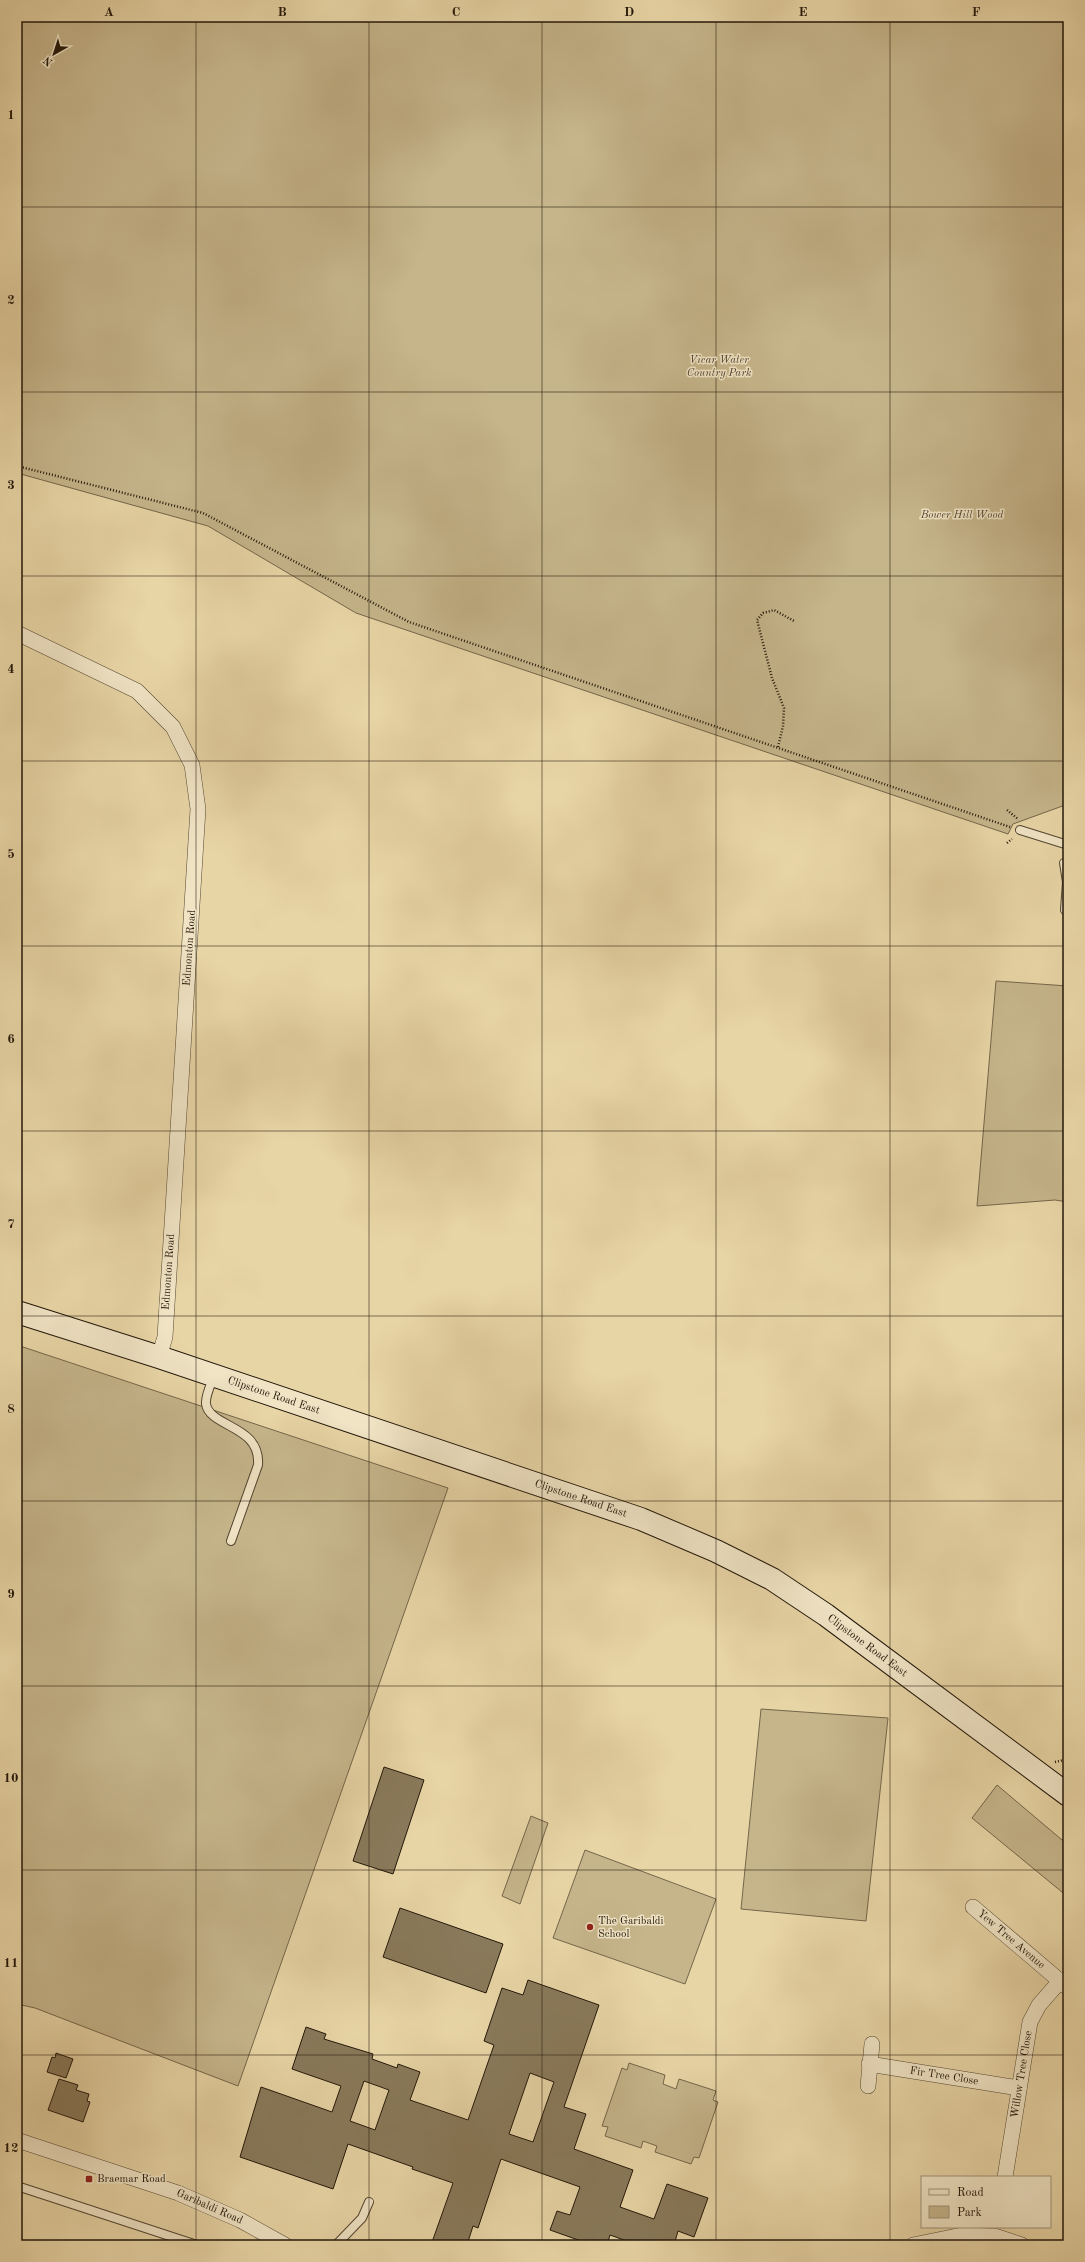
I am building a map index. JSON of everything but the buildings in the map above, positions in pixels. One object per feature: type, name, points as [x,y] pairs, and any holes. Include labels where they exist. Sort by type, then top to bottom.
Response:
[{"type":"main road","name":"Clipstone Road East","points":[[26,1316],[214,1376],[641,1519],[716,1550],[772,1579],[826,1615],[1068,1795]]},
{"type":"street","name":"Edmonton Road","points":[[17,633],[137,691],[173,727],[192,765],[198,809],[165,1337],[159,1358]]},
{"type":"street","name":"Yew Tree Avenue","points":[[973,1907],[1064,1984]]},
{"type":"street","name":"Willow Tree Close","points":[[1005,2176],[1030,2022],[1039,2005],[1064,1984]]},
{"type":"street","points":[[868,2086],[872,2044]]},
{"type":"street","name":"Fir Tree Close","points":[[869,2064],[1019,2088]]},
{"type":"street","name":"Garibaldi Road","points":[[17,2140],[178,2193],[240,2220],[285,2245]]},
{"type":"street","points":[[913,2245],[962,2235],[996,2231],[1022,2245]]},
{"type":"lane","points":[[1020,830],[1068,845]]},
{"type":"lane","points":[[1065,910],[1067,882],[1064,863],[1068,863]]},
{"type":"lane","points":[[214,1376],[206,1404],[209,1410],[244,1435],[255,1445],[259,1454],[258,1465],[231,1541]]},
{"type":"lane","points":[[17,2186],[197,2245]]},
{"type":"lane","points":[[336,2245],[362,2218],[369,2202]]},
{"type":"path","points":[[17,466],[203,513],[409,622],[1020,830]]},
{"type":"path","points":[[778,747],[783,726],[784,708],[772,678],[758,620],[763,613],[774,610],[794,621]]},
{"type":"green space","name":"Vicar Water Country Park","points":[[17,17],[1068,17],[1068,804],[1013,824],[1008,834],[356,613],[208,526],[17,473]]},
{"type":"green space","points":[[996,981],[1068,986],[1068,1202],[1055,1200],[977,1206]]},
{"type":"green space","points":[[17,1345],[448,1488],[238,2086],[35,2008],[17,2004]]},
{"type":"green space","points":[[761,1709],[888,1718],[866,1921],[741,1909]]},
{"type":"green space","points":[[997,1785],[1068,1845],[1068,1897],[972,1818]]},
{"type":"green space","points":[[531,1816],[548,1823],[520,1904],[502,1896]]},
{"type":"green space","points":[[585,1850],[716,1899],[685,1984],[553,1938]]},
{"type":"green space","points":[[629,2063],[665,2075],[663,2084],[676,2089],[679,2079],[716,2091],[713,2100],[718,2102],[699,2158],[694,2157],[691,2164],[655,2152],[657,2146],[643,2141],[641,2148],[605,2136],[608,2127],[602,2126],[622,2068],[627,2070]]},
{"type":"place","name":"The Garibaldi School","points":[[590,1927]]},
{"type":"place","name":"Braemar Road","points":[[89,2179]]},
{"type":"park label","name":"Bower Hill Wood","points":[[962,515]]}]
